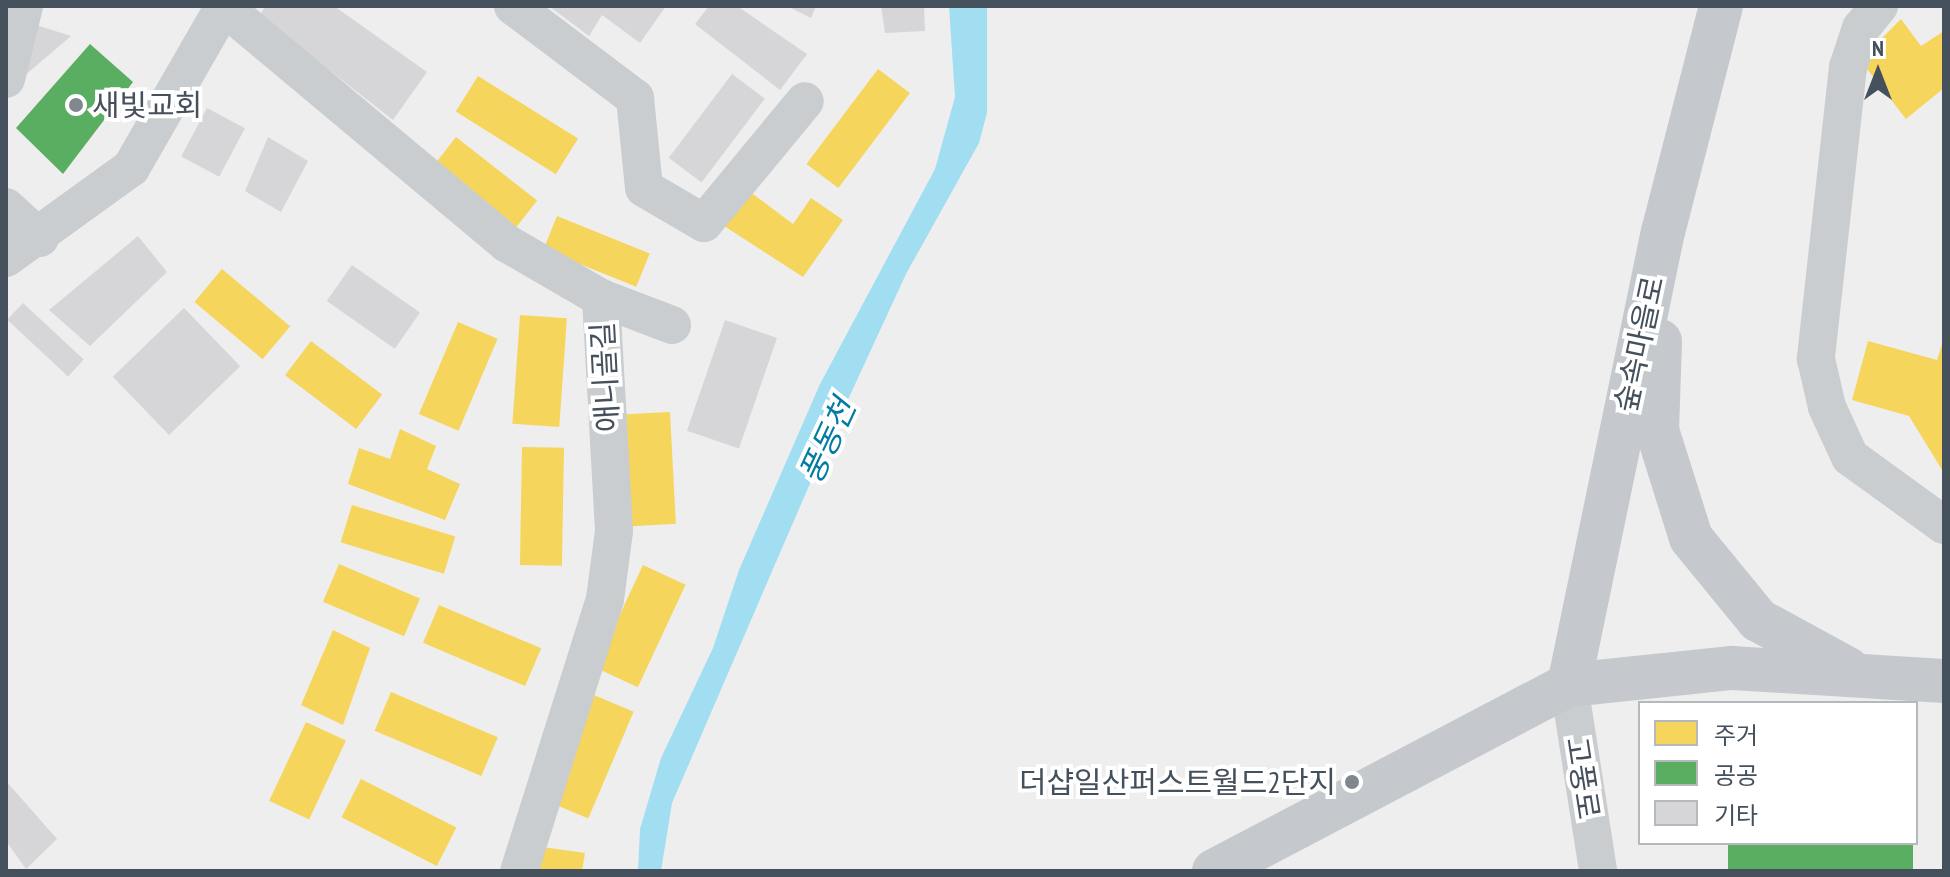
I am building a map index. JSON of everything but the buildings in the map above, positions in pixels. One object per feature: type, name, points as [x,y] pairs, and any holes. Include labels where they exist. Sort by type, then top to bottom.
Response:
[{"type":"main road","name":"숲속마을로","points":[[1569,685],[1663,232],[1721,6]]},
{"type":"main road","points":[[1663,232],[1657,430],[1691,538],[1758,620],[1858,674]]},
{"type":"main road","points":[[1214,871],[1569,685],[1732,668],[1944,681]]},
{"type":"street","points":[[6,79],[24,6]]},
{"type":"street","name":"애니골길","points":[[6,258],[40,238],[117,183],[144,152],[224,6],[506,243],[601,298],[614,531],[605,599],[519,871]]},
{"type":"street","points":[[513,6],[635,98],[644,188],[704,223],[805,101]]},
{"type":"street","points":[[1879,6],[1861,28],[1848,67],[1816,359],[1827,407],[1850,457],[1944,525]]},
{"type":"street","points":[[6,207],[40,238]]},
{"type":"street","points":[[601,298],[672,325]]},
{"type":"street","name":"고풍로","points":[[1569,685],[1598,871]]},
{"type":"water","name":"풍동천","points":[[949,6],[987,6],[987,113],[979,143],[906,274],[821,458],[672,803],[661,871],[638,871],[640,829],[661,758],[713,648],[739,570],[820,384],[935,169],[955,97]]},
{"type":"place","name":"새빛교회","points":[[76,105]]},
{"type":"place","name":"더샵일산퍼스트월드2단지","points":[[1352,782]]}]
